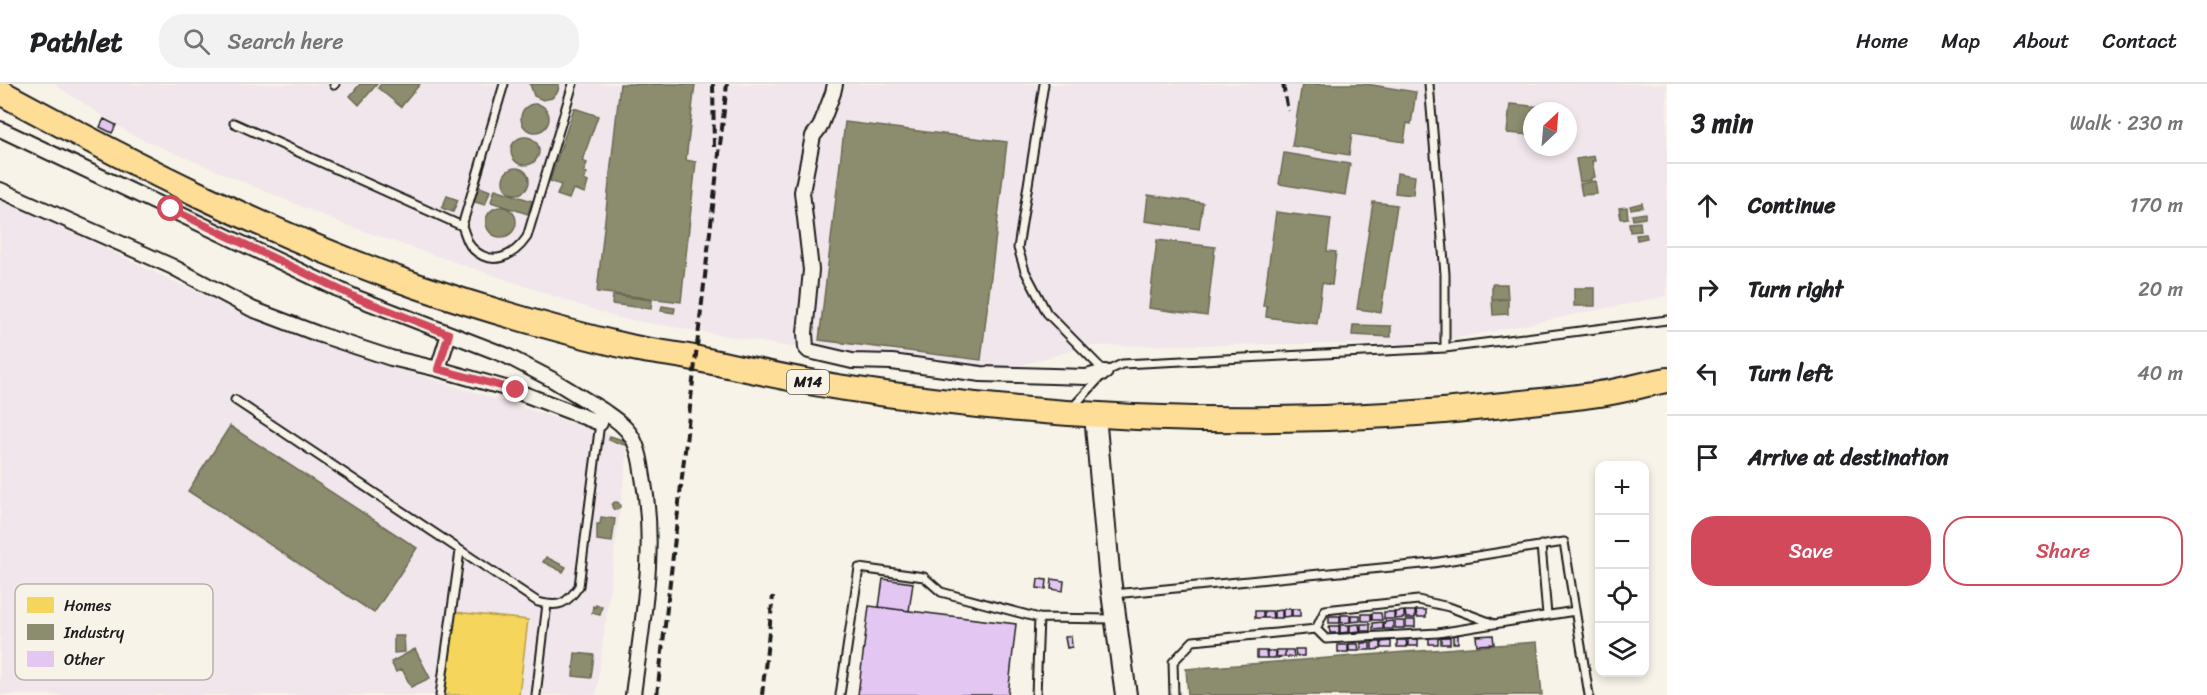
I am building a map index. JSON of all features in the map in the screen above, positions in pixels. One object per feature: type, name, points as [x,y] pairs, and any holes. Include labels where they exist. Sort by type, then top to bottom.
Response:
[{"type":"highway","name":"M14","points":[[0,92],[96,144],[234,213],[322,265],[413,285],[488,309],[635,348],[837,387],[947,402],[1095,415],[1194,419],[1364,417],[1454,411],[1602,394],[1667,380]]},
{"type":"street","points":[[835,84],[822,121],[813,136],[802,192],[811,270],[805,333],[806,348],[809,351],[852,361],[892,362],[981,374],[1086,376],[1105,372]]},
{"type":"street","points":[[0,129],[322,265],[357,298],[505,354],[601,416]]},
{"type":"street","points":[[0,190],[171,266],[252,309],[318,334],[380,354],[516,390],[621,423],[632,437],[638,452],[648,505],[648,576],[633,695]]},
{"type":"street","points":[[438,369],[449,334]]},
{"type":"street","points":[[1095,415],[1112,594],[1126,695]]},
{"type":"lane","points":[[504,84],[462,226],[471,247],[485,257],[502,258],[518,251],[527,237],[573,84]]},
{"type":"lane","points":[[1044,84],[1018,248],[1025,271],[1047,313],[1105,372]]},
{"type":"lane","points":[[1429,84],[1445,274],[1445,348]]},
{"type":"lane","points":[[234,123],[462,226]]},
{"type":"lane","points":[[1068,412],[1105,372],[1122,364],[1445,348],[1667,320]]},
{"type":"lane","points":[[236,400],[460,551],[538,602],[547,604],[560,604],[571,598],[579,586],[601,416]]},
{"type":"lane","points":[[1112,594],[1433,563],[1564,542],[1590,695]]},
{"type":"lane","points":[[1541,546],[1547,615]]},
{"type":"lane","points":[[440,695],[460,551]]},
{"type":"lane","points":[[840,695],[859,568],[924,577],[941,592],[1039,618],[1115,620]]},
{"type":"lane","points":[[1316,629],[1325,610],[1418,600],[1449,607],[1494,624]]},
{"type":"lane","points":[[536,695],[547,604]]},
{"type":"lane","points":[[1316,629],[1326,639],[1438,633],[1575,611]]},
{"type":"lane","points":[[1036,695],[1039,618]]},
{"type":"lane","points":[[1174,695],[1173,662],[1193,641],[1316,629]]},
{"type":"shaded area","points":[[54,84],[1667,84],[1667,296],[1434,343],[1088,346],[977,378],[618,318],[343,224],[132,135]]},
{"type":"shaded area","points":[[0,196],[141,266],[295,336],[629,441],[596,695],[0,695]]},
{"type":"building: Homes","points":[[455,612],[528,620],[519,695],[445,695]]},
{"type":"building: Industry","points":[[360,84],[377,84],[359,105],[350,96]]},
{"type":"building: Industry","points":[[381,84],[420,84],[401,107],[378,88]]},
{"type":"building: Industry","points":[[530,84],[559,84],[559,86],[552,98],[543,100],[534,96]]},
{"type":"building: Industry","points":[[620,84],[695,84],[686,160],[696,162],[681,302],[597,292]]},
{"type":"building: Industry","points":[[1302,84],[1366,84],[1416,92],[1411,124],[1407,123],[1404,142],[1352,134],[1349,155],[1292,146]]},
{"type":"building: Industry","points":[[535,104],[545,108],[549,118],[545,128],[535,132],[525,128],[521,118],[525,108]]},
{"type":"building: Industry","points":[[1510,104],[1523,105],[1523,134],[1507,133]]},
{"type":"building: Industry","points":[[574,108],[598,116],[582,161],[587,163],[584,172],[587,173],[584,180],[588,182],[585,193],[573,189],[569,199],[557,195],[561,185],[550,181]]},
{"type":"building: Industry","points":[[845,122],[1007,142],[981,360],[819,340]]},
{"type":"building: Industry","points":[[525,137],[535,141],[539,151],[535,161],[525,165],[515,161],[511,151],[515,141]]},
{"type":"building: Industry","points":[[1284,153],[1350,164],[1345,195],[1279,184]]},
{"type":"building: Industry","points":[[1594,156],[1595,161],[1592,161],[1595,177],[1580,182],[1576,159]]},
{"type":"building: Industry","points":[[516,168],[525,172],[529,181],[525,190],[516,194],[507,190],[503,181],[507,172]]},
{"type":"building: Industry","points":[[1397,173],[1415,176],[1413,195],[1395,193]]},
{"type":"building: Industry","points":[[1595,181],[1597,194],[1582,195],[1580,184]]},
{"type":"building: Industry","points":[[475,185],[490,191],[485,205],[469,200]]},
{"type":"building: Industry","points":[[495,189],[532,201],[528,214],[491,202]]},
{"type":"building: Industry","points":[[1148,195],[1203,203],[1199,229],[1145,221]]},
{"type":"building: Industry","points":[[447,196],[458,200],[453,212],[442,208]]},
{"type":"building: Industry","points":[[1373,202],[1397,205],[1381,312],[1357,309]]},
{"type":"building: Industry","points":[[1642,203],[1643,207],[1631,209],[1630,206]]},
{"type":"building: Industry","points":[[501,207],[512,211],[516,222],[512,233],[501,237],[490,233],[486,222],[490,211]]},
{"type":"building: Industry","points":[[1627,207],[1628,218],[1621,219],[1619,208]]},
{"type":"building: Industry","points":[[1276,212],[1331,219],[1327,251],[1336,252],[1332,285],[1322,283],[1317,324],[1266,317],[1267,306],[1263,306]]},
{"type":"building: Industry","points":[[1645,213],[1645,218],[1633,220],[1632,215]]},
{"type":"building: Industry","points":[[1640,222],[1641,231],[1630,232],[1629,223]]},
{"type":"building: Industry","points":[[1646,234],[1647,238],[1637,240],[1636,235]]},
{"type":"building: Industry","points":[[1157,240],[1215,247],[1207,316],[1149,308]]},
{"type":"building: Industry","points":[[1492,284],[1507,284],[1508,299],[1492,299]]},
{"type":"building: Industry","points":[[1574,288],[1595,288],[1595,306],[1574,306]]},
{"type":"building: Industry","points":[[613,295],[652,300],[651,309],[612,304]]},
{"type":"building: Industry","points":[[1508,299],[1508,314],[1493,315],[1492,300]]},
{"type":"building: Industry","points":[[662,306],[675,308],[674,313],[661,311]]},
{"type":"building: Industry","points":[[1353,325],[1391,326],[1391,337],[1352,335]]},
{"type":"building: Industry","points":[[230,426],[417,548],[374,613],[188,491]]},
{"type":"building: Industry","points":[[610,436],[626,441],[625,445],[609,440]]},
{"type":"building: Industry","points":[[616,502],[620,506],[616,510],[612,506]]},
{"type":"building: Industry","points":[[601,517],[615,519],[612,542],[597,540],[597,524],[600,524]]},
{"type":"building: Industry","points":[[546,557],[566,567],[563,572],[543,562]]},
{"type":"building: Industry","points":[[596,605],[602,606],[600,615],[592,613],[593,606],[596,607]]},
{"type":"building: Industry","points":[[394,636],[404,636],[405,652],[394,653]]},
{"type":"building: Industry","points":[[1537,642],[1542,695],[1188,695],[1186,669]]},
{"type":"building: Industry","points":[[415,649],[430,678],[411,687],[402,669],[396,672],[391,662]]},
{"type":"building: Industry","points":[[575,653],[594,655],[591,678],[573,676]]},
{"type":"building: Other","points":[[104,119],[116,125],[112,133],[100,127]]},
{"type":"building: Other","points":[[883,579],[913,583],[909,611],[879,607]]},
{"type":"building: Other","points":[[1038,579],[1047,580],[1046,589],[1037,588]]},
{"type":"building: Other","points":[[1052,579],[1064,581],[1063,591],[1051,589]]},
{"type":"building: Other","points":[[869,606],[1016,624],[1008,695],[858,695]]},
{"type":"building: Other","points":[[1283,609],[1291,609],[1291,616],[1283,617]]},
{"type":"building: Other","points":[[1292,609],[1300,609],[1300,616],[1292,616]]},
{"type":"building: Other","points":[[1282,610],[1282,618],[1274,618],[1274,611]]},
{"type":"building: Other","points":[[1416,610],[1426,610],[1426,617],[1417,617]]},
{"type":"building: Other","points":[[1255,611],[1263,611],[1263,618],[1255,618]]},
{"type":"building: Other","points":[[1264,611],[1272,611],[1273,618],[1264,618]]},
{"type":"building: Other","points":[[1404,611],[1404,618],[1395,619],[1395,612]]},
{"type":"building: Other","points":[[1405,611],[1415,611],[1415,618],[1406,618]]},
{"type":"building: Other","points":[[1384,612],[1394,612],[1394,619],[1384,619]]},
{"type":"building: Other","points":[[1372,613],[1381,613],[1382,620],[1372,620]]},
{"type":"building: Other","points":[[1362,614],[1371,614],[1371,621],[1362,621]]},
{"type":"building: Other","points":[[1341,615],[1350,615],[1350,622],[1341,623]]},
{"type":"building: Other","points":[[1351,615],[1360,615],[1360,621],[1351,622]]},
{"type":"building: Other","points":[[1329,616],[1340,616],[1340,623],[1329,623]]},
{"type":"building: Other","points":[[1406,620],[1415,620],[1415,627],[1406,627]]},
{"type":"building: Other","points":[[1393,621],[1393,629],[1384,629],[1384,622]]},
{"type":"building: Other","points":[[1395,621],[1404,621],[1404,628],[1395,628]]},
{"type":"building: Other","points":[[1383,622],[1383,629],[1373,630],[1373,623]]},
{"type":"building: Other","points":[[1359,624],[1360,631],[1350,632],[1350,625]]},
{"type":"building: Other","points":[[1361,624],[1370,624],[1370,631],[1361,631]]},
{"type":"building: Other","points":[[1340,625],[1349,625],[1349,632],[1340,633]]},
{"type":"building: Other","points":[[1329,626],[1339,626],[1339,633],[1330,633]]},
{"type":"building: Other","points":[[1453,635],[1458,635],[1458,643],[1453,643]]},
{"type":"building: Other","points":[[1493,635],[1494,644],[1477,645],[1476,636]]},
{"type":"building: Other","points":[[1071,636],[1072,647],[1067,648],[1065,637]]},
{"type":"building: Other","points":[[1429,637],[1438,637],[1438,644],[1429,644]]},
{"type":"building: Other","points":[[1441,637],[1450,637],[1450,644],[1441,644]]},
{"type":"building: Other","points":[[1408,639],[1418,639],[1418,646],[1408,646]]},
{"type":"building: Other","points":[[1397,640],[1406,640],[1407,647],[1397,647]]},
{"type":"building: Other","points":[[1391,641],[1391,648],[1382,648],[1381,642]]},
{"type":"building: Other","points":[[1372,642],[1381,642],[1381,649],[1372,650]]},
{"type":"building: Other","points":[[1361,643],[1370,643],[1370,650],[1361,650]]},
{"type":"building: Other","points":[[1349,644],[1358,644],[1359,651],[1349,651]]},
{"type":"building: Other","points":[[1338,645],[1348,645],[1348,652],[1338,652]]},
{"type":"building: Other","points":[[1295,649],[1304,649],[1304,656],[1296,656]]},
{"type":"building: Other","points":[[1276,650],[1285,650],[1285,657],[1277,658]]},
{"type":"building: Other","points":[[1285,650],[1293,650],[1294,657],[1285,657]]},
{"type":"building: Other","points":[[1257,651],[1266,651],[1267,658],[1257,658]]},
{"type":"building: Other","points":[[1267,651],[1275,651],[1275,658],[1267,658]]},
{"type":"railway","points":[[713,84],[714,147]]},
{"type":"railway","points":[[657,695],[727,84]]},
{"type":"railway","points":[[1283,84],[1288,111]]},
{"type":"railway","points":[[762,695],[773,596]]},
{"type":"route","points":[[171,209],[357,298],[449,334],[438,369],[516,390]]}]
